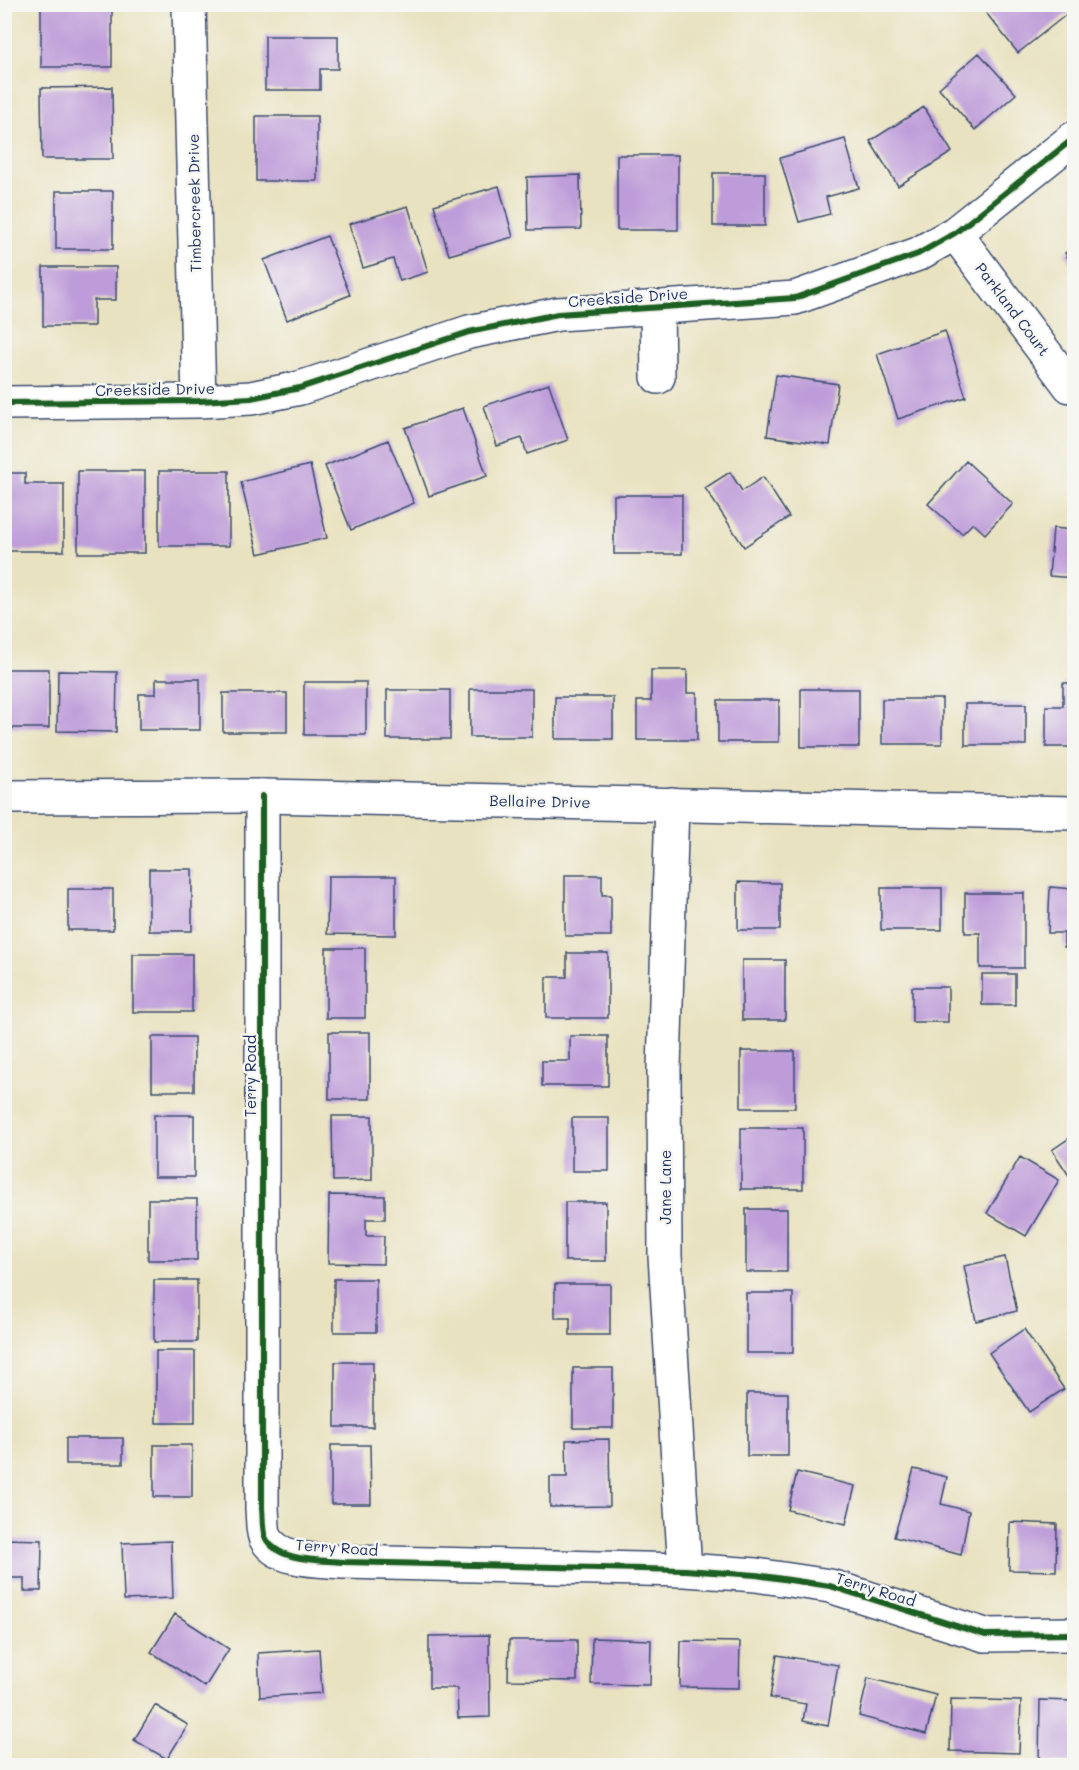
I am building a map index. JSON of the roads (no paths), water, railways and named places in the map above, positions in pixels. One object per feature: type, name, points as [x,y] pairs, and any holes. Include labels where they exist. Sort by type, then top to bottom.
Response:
[{"type":"street","name":"Timbercreek Drive","points":[[189,4],[199,401]]},
{"type":"street","name":"Creekside Drive","points":[[4,403],[199,401],[251,398],[300,388],[469,332],[558,314],[795,298],[918,254],[956,233],[1074,138]]},
{"type":"street","name":"Parkland Court","points":[[956,233],[1070,386]]},
{"type":"street","points":[[657,307],[658,377]]},
{"type":"street","name":"Bellaire Drive","points":[[4,797],[262,796],[1074,813]]},
{"type":"street","name":"Terry Road","points":[[262,796],[262,1509],[265,1536],[271,1545],[290,1557],[344,1562],[685,1570],[756,1575],[830,1587],[985,1635],[1074,1634]]},
{"type":"street","name":"Jane Lane","points":[[672,804],[664,1069],[665,1256],[685,1570]]}]
